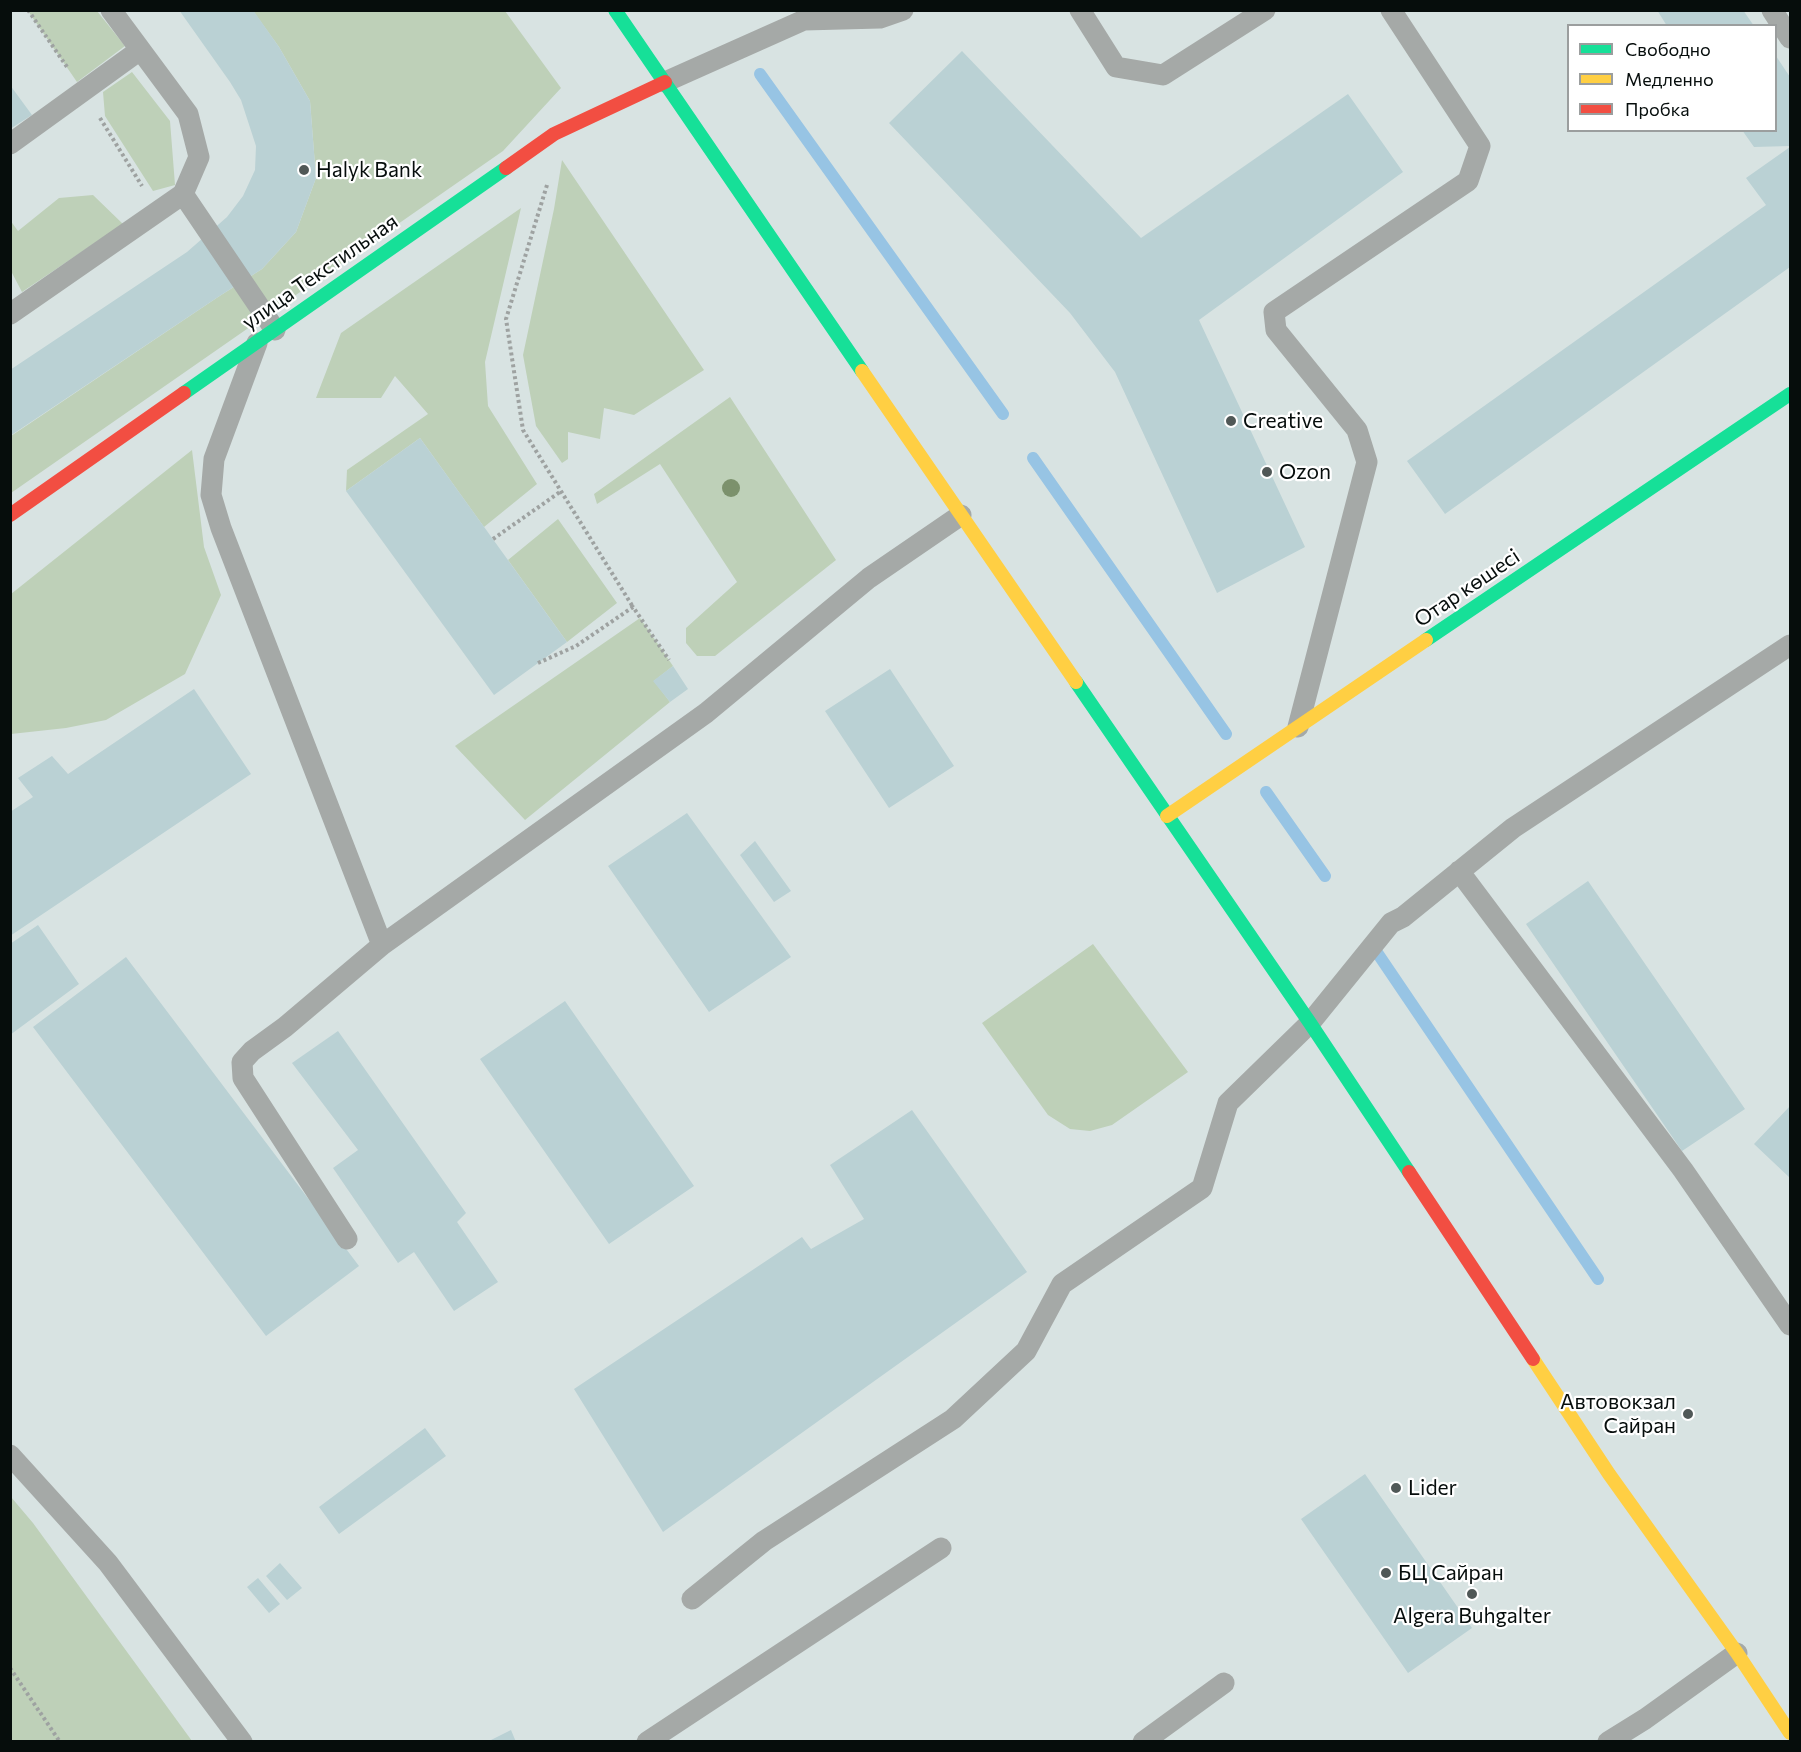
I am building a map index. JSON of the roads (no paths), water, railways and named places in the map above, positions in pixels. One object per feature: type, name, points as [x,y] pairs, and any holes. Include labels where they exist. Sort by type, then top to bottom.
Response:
[{"type":"main road","points":[[615,10],[1310,1023],[1609,1474],[1791,1732]]},
{"type":"main road","name":"улица Текстильная","points":[[10,515],[554,134],[665,82]]},
{"type":"main road","name":"Отар көшесі","points":[[1167,816],[1791,394]]},
{"type":"lane","points":[[10,314],[183,195],[199,157],[188,114],[111,10]]},
{"type":"lane","points":[[665,82],[811,15],[880,18],[903,10]]},
{"type":"lane","points":[[1080,10],[1116,67],[1162,75],[1265,10]]},
{"type":"lane","points":[[1298,727],[1367,462],[1357,429],[1276,330],[1274,312],[1468,181],[1480,146],[1391,10]]},
{"type":"lane","points":[[1772,10],[1791,38]]},
{"type":"lane","points":[[10,144],[140,50]]},
{"type":"lane","points":[[183,195],[275,330]]},
{"type":"lane","points":[[257,343],[214,459],[211,495],[225,539],[382,945]]},
{"type":"lane","points":[[347,1239],[243,1078],[242,1062],[252,1051],[285,1027],[382,945],[706,713],[869,578],[961,515]]},
{"type":"lane","points":[[692,1599],[764,1541],[953,1419],[1026,1351],[1062,1284],[1202,1188],[1228,1103],[1310,1023],[1391,923],[1402,917],[1513,828],[1791,645]]},
{"type":"lane","points":[[1459,871],[1683,1170],[1791,1325]]},
{"type":"lane","points":[[10,1455],[108,1563],[242,1742]]},
{"type":"lane","points":[[647,1742],[941,1548]]},
{"type":"lane","points":[[1608,1742],[1645,1719],[1737,1653]]},
{"type":"lane","points":[[1143,1742],[1224,1683]]},
{"type":"waterway","points":[[760,74],[1003,414]]},
{"type":"waterway","points":[[1033,458],[1226,734]]},
{"type":"waterway","points":[[1266,792],[1325,876]]},
{"type":"waterway","points":[[1376,951],[1598,1279]]},
{"type":"place","name":"Halyk Bank","points":[[304,170]]},
{"type":"place","name":"Creative","points":[[1231,421]]},
{"type":"place","name":"Ozon","points":[[1267,472]]},
{"type":"place","name":"Автовокзал Сайран","points":[[1688,1414]]},
{"type":"place","name":"Lider","points":[[1396,1488]]},
{"type":"place","name":"БЦ Сайран","points":[[1386,1573]]},
{"type":"place","name":"Algera Buhgalter","points":[[1472,1594]]}]
